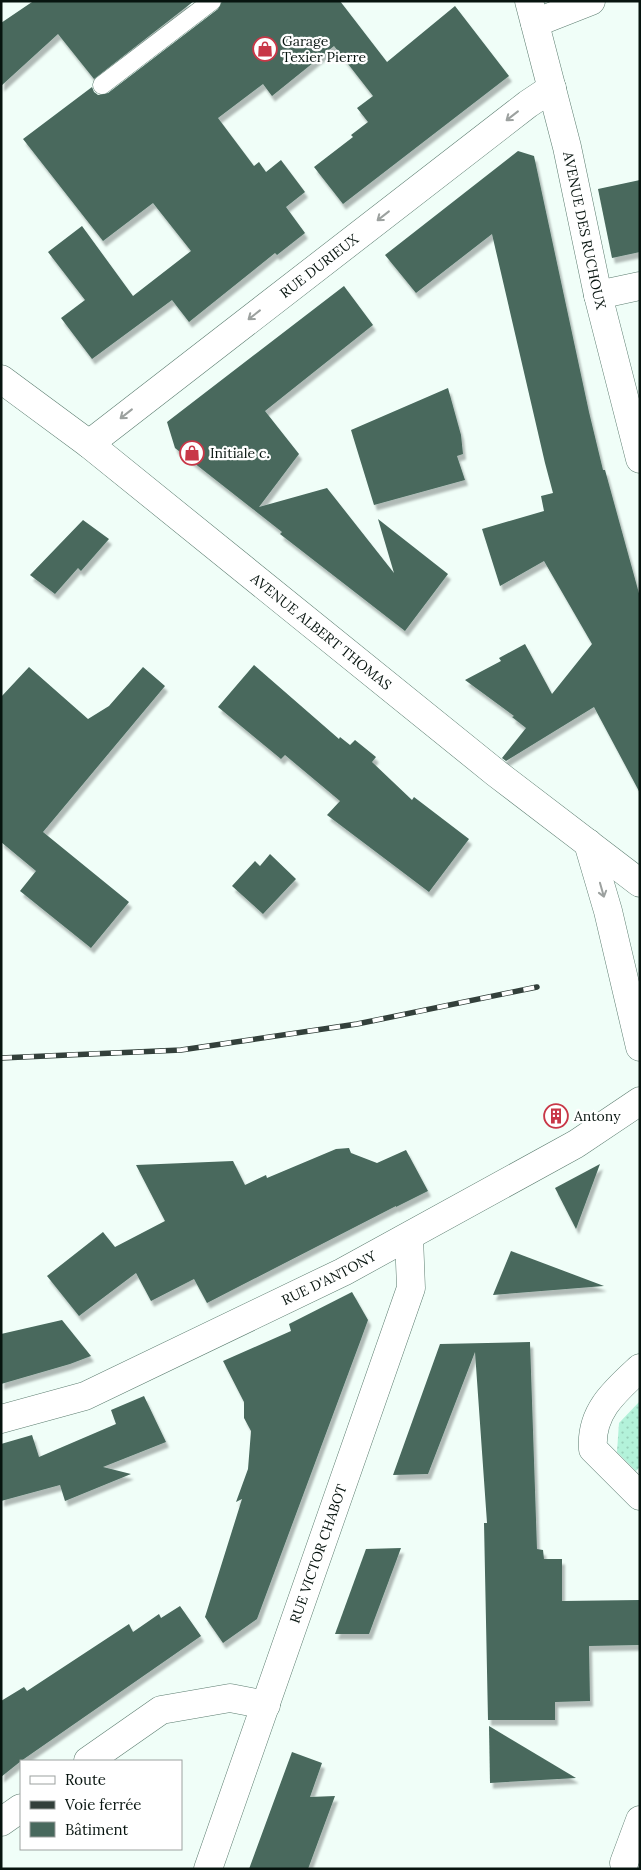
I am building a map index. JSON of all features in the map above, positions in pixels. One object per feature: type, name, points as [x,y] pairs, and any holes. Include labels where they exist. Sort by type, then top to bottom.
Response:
[{"type":"street","points":[[532,12],[591,1]]},
{"type":"street","name":"AVENUE DES RUCHOUX","points":[[532,12],[567,147],[598,295],[640,459]]},
{"type":"street","name":"RUE DURIEUX","points":[[89,444],[528,104],[552,88]]},
{"type":"street","points":[[598,295],[640,286]]},
{"type":"street","name":"AVENUE ALBERT THOMAS","points":[[1,379],[89,444],[496,773],[588,843],[635,875]]},
{"type":"street","points":[[588,843],[608,911],[640,1047]]},
{"type":"street","name":"RUE D'ANTONY","points":[[1,1419],[85,1396],[334,1277],[576,1144],[640,1101]]},
{"type":"street","name":"RUE VICTOR CHABOT","points":[[208,1869],[411,1288],[409,1237]]},
{"type":"street","points":[[640,1368],[609,1396],[596,1420],[592,1435],[593,1449],[640,1496]]},
{"type":"street","points":[[89,1760],[160,1710],[230,1698],[266,1705]]},
{"type":"street","points":[[1,1822],[20,1809]]},
{"type":"street","points":[[624,1863],[640,1820]]},
{"type":"lane","points":[[102,85],[212,1]]},
{"type":"green space","points":[[640,1401],[640,1467],[636,1471],[617,1452],[619,1423]]},
{"type":"building","points":[[31,1],[194,1],[94,79],[58,34],[1,86],[1,23]]},
{"type":"building","points":[[222,1],[340,1],[387,62],[455,6],[509,76],[343,204],[314,167],[353,137],[351,135],[368,122],[357,108],[373,96],[334,46],[272,96],[263,84],[218,118],[254,166],[259,162],[266,172],[281,160],[305,192],[286,207],[305,233],[277,255],[275,253],[189,322],[172,300],[92,359],[61,318],[85,300],[48,252],[82,226],[133,296],[191,251],[153,203],[103,241],[23,139],[92,87],[98,95],[108,93],[218,9]]},
{"type":"building","points":[[518,151],[534,156],[589,412],[603,470],[605,470],[640,597],[640,793],[594,707],[506,761],[502,758],[526,728],[512,717],[514,716],[465,680],[501,661],[499,658],[525,644],[552,694],[592,644],[544,561],[500,586],[482,529],[544,511],[541,496],[553,493],[492,234],[416,293],[385,255]]},
{"type":"building","points":[[640,180],[640,252],[612,258],[598,189]]},
{"type":"building","points":[[344,286],[373,325],[265,411],[299,454],[259,507],[327,488],[394,573],[378,519],[448,574],[405,631],[280,534],[282,532],[175,448],[167,422]]},
{"type":"building","points":[[448,388],[461,435],[463,454],[457,456],[465,480],[374,505],[351,430]]},
{"type":"building","points":[[83,520],[109,539],[81,571],[78,568],[55,594],[30,575]]},
{"type":"building","points":[[254,665],[339,739],[340,737],[350,745],[355,740],[376,757],[372,762],[412,800],[414,797],[469,839],[429,892],[327,815],[340,801],[285,755],[281,759],[218,707]]},
{"type":"building","points":[[29,667],[88,719],[109,706],[143,667],[165,686],[43,832],[129,902],[91,948],[20,891],[36,871],[1,842],[1,697]]},
{"type":"building","points":[[270,854],[296,879],[263,914],[232,886],[255,861],[260,866]]},
{"type":"building","points":[[349,1148],[351,1153],[377,1163],[406,1150],[428,1191],[207,1303],[194,1279],[151,1301],[136,1273],[79,1316],[47,1276],[103,1232],[115,1247],[165,1221],[136,1165],[233,1161],[245,1185],[266,1175],[267,1178],[336,1149]]},
{"type":"building","points":[[600,1164],[576,1229],[555,1188]]},
{"type":"building","points":[[511,1251],[604,1286],[493,1295]]},
{"type":"building","points":[[352,1292],[368,1320],[360,1342],[257,1619],[223,1643],[205,1617],[242,1499],[236,1502],[248,1469],[251,1431],[244,1418],[244,1402],[223,1361],[291,1331],[289,1324]]},
{"type":"building","points":[[62,1320],[91,1356],[1,1384],[1,1334]]},
{"type":"building","points":[[530,1342],[537,1549],[543,1550],[544,1559],[562,1559],[562,1601],[640,1600],[640,1645],[589,1646],[590,1701],[555,1702],[555,1720],[488,1720],[484,1523],[487,1523],[475,1352],[428,1474],[393,1475],[440,1344]]},
{"type":"building","points":[[144,1396],[166,1442],[103,1467],[131,1474],[65,1501],[60,1485],[1,1501],[1,1444],[32,1435],[39,1457],[116,1424],[111,1410]]},
{"type":"building","points":[[401,1548],[369,1634],[335,1634],[366,1549]]},
{"type":"building","points":[[180,1606],[201,1636],[20,1760],[1,1777],[1,1701],[24,1687],[27,1691],[129,1624],[133,1632],[159,1614],[161,1618]]},
{"type":"building","points":[[489,1726],[576,1778],[490,1783]]},
{"type":"building","points":[[292,1752],[322,1763],[310,1797],[335,1796],[308,1869],[249,1869]]},
{"type":"railway","points":[[1,1058],[181,1050],[357,1024],[537,987]]},
{"type":"place","name":"Garage Texier Pierre","points":[[265,49]]},
{"type":"place","name":"Initiale c.","points":[[192,453]]},
{"type":"place","name":"Antony","points":[[556,1116]]}]
